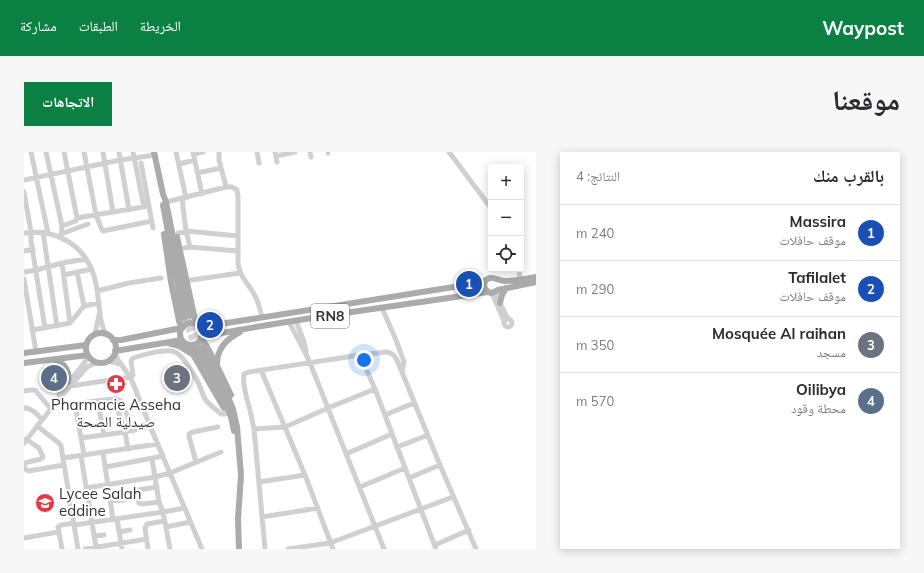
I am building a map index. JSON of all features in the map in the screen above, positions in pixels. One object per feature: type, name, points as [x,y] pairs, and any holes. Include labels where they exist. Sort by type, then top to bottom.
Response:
[{"type":"main road","points":[[154,154],[166,202],[167,218],[163,226],[171,282],[181,328],[180,334],[219,399],[226,414],[234,422]]},
{"type":"main road","points":[[163,194],[162,202],[167,218],[186,317]]},
{"type":"main road","points":[[115,352],[162,342],[184,342],[193,344],[198,342],[201,338],[202,331],[197,325],[176,233],[173,224],[167,218]]},
{"type":"main road","name":"RN8","points":[[197,325],[208,326],[484,282],[491,278],[508,281],[536,277]]},
{"type":"main road","points":[[484,282],[484,287],[494,292],[500,286],[497,280]]},
{"type":"main road","name":"RN8","points":[[201,338],[289,322],[494,292],[536,282]]},
{"type":"main road","points":[[500,302],[506,288]]},
{"type":"main road","points":[[113,340],[121,340],[181,328],[187,323],[197,325]]},
{"type":"main road","points":[[217,366],[220,349],[224,343],[234,335],[246,329]]},
{"type":"main road","points":[[95,334],[105,334],[113,340],[115,352],[112,358],[102,363],[92,360],[86,350],[86,345],[89,339],[95,334]]},
{"type":"main road","points":[[201,338],[227,385],[235,405],[237,414],[234,422]]},
{"type":"main road","points":[[162,342],[179,346],[194,356]]},
{"type":"main road","points":[[24,353],[86,345]]},
{"type":"main road","points":[[199,348],[228,397],[233,409],[234,422],[239,437],[241,475],[238,519],[239,549]]},
{"type":"main road","points":[[24,363],[88,355]]},
{"type":"main road","points":[[53,360],[59,361],[66,367],[69,384]]},
{"type":"street","points":[[31,152],[45,233],[48,266],[57,326]]},
{"type":"street","points":[[46,152],[62,226],[61,236]]},
{"type":"street","points":[[64,152],[78,218]]},
{"type":"street","points":[[84,152],[96,215],[101,229],[103,231],[152,220]]},
{"type":"street","points":[[103,152],[113,212]]},
{"type":"street","points":[[118,152],[129,210]]},
{"type":"street","points":[[133,152],[153,228]]},
{"type":"street","points":[[176,152],[184,198],[186,231],[190,247]]},
{"type":"street","points":[[202,194],[194,153],[204,152]]},
{"type":"street","points":[[219,152],[226,187]]},
{"type":"street","points":[[257,152],[260,163]]},
{"type":"street","points":[[277,162],[276,154],[295,152]]},
{"type":"street","points":[[449,152],[488,204]]},
{"type":"street","points":[[24,180],[154,154]]},
{"type":"street","points":[[178,164],[195,160]]},
{"type":"street","points":[[141,163],[146,206]]},
{"type":"street","points":[[198,173],[221,168]]},
{"type":"street","points":[[166,202],[226,187],[235,188],[238,193],[238,267],[240,273],[256,298],[262,317]]},
{"type":"street","points":[[24,192],[45,328]]},
{"type":"street","points":[[62,226],[75,222],[78,218],[146,206]]},
{"type":"street","points":[[61,236],[88,224]]},
{"type":"street","points":[[178,234],[186,231],[238,236]]},
{"type":"street","points":[[24,233],[45,233],[61,236],[77,248],[86,259],[92,269],[95,280],[100,314],[105,334]]},
{"type":"street","points":[[184,248],[190,247],[238,251]]},
{"type":"street","points":[[24,251],[33,249]]},
{"type":"street","points":[[24,272],[86,259]]},
{"type":"street","points":[[62,263],[70,323]]},
{"type":"street","points":[[64,275],[92,269]]},
{"type":"street","points":[[77,272],[84,306]]},
{"type":"street","points":[[519,272],[520,280]]},
{"type":"street","points":[[191,280],[240,273]]},
{"type":"street","points":[[97,291],[129,283],[161,278]]},
{"type":"street","points":[[24,279],[36,352]]},
{"type":"street","points":[[494,292],[500,302],[506,320],[494,292]]},
{"type":"street","points":[[32,330],[70,323],[84,306],[99,303]]},
{"type":"street","points":[[382,308],[404,362],[402,373]]},
{"type":"street","points":[[95,334],[100,314]]},
{"type":"street","points":[[296,321],[306,352],[384,549]]},
{"type":"street","points":[[289,322],[300,344],[306,352]]},
{"type":"street","points":[[131,377],[133,376],[131,362],[133,358],[168,350],[175,352],[182,356],[191,370],[206,401],[221,414],[226,414]]},
{"type":"street","points":[[115,352],[121,364],[131,377],[202,549]]},
{"type":"street","points":[[265,549],[254,429],[246,396],[243,377],[244,374],[247,372],[310,362],[387,352],[394,356],[402,373],[476,549]]},
{"type":"street","points":[[69,384],[88,355]]},
{"type":"street","points":[[360,355],[375,389],[435,547],[469,530]]},
{"type":"street","points":[[108,361],[121,364]]},
{"type":"street","points":[[64,465],[28,471],[26,470],[24,466],[43,457],[39,448],[25,441],[57,401],[60,393],[87,367],[97,362]]},
{"type":"street","points":[[261,370],[305,475],[333,549]]},
{"type":"street","points":[[69,384],[131,377]]},
{"type":"street","points":[[254,429],[285,427],[375,389]]},
{"type":"street","points":[[24,391],[35,390],[51,408]]},
{"type":"street","points":[[98,403],[115,398],[121,400],[133,431]]},
{"type":"street","points":[[57,401],[71,404],[116,404],[125,432],[128,449]]},
{"type":"street","points":[[98,403],[104,436]]},
{"type":"street","points":[[385,415],[414,403]]},
{"type":"street","points":[[75,404],[81,438],[86,488],[96,547]]},
{"type":"street","points":[[24,408],[28,408],[37,414],[42,420]]},
{"type":"street","points":[[37,426],[61,444],[78,549]]},
{"type":"street","points":[[81,438],[133,431],[150,426]]},
{"type":"street","points":[[196,462],[189,434],[192,432],[218,427]]},
{"type":"street","points":[[346,454],[392,434]]},
{"type":"street","points":[[397,447],[428,435]]},
{"type":"street","points":[[64,458],[158,444]]},
{"type":"street","points":[[86,488],[155,477],[170,473],[221,452]]},
{"type":"street","points":[[103,453],[110,501],[119,532],[121,547]]},
{"type":"street","points":[[106,467],[163,456]]},
{"type":"street","points":[[152,459],[159,502],[163,512],[170,549]]},
{"type":"street","points":[[409,478],[440,466]]},
{"type":"street","points":[[360,487],[405,468]]},
{"type":"street","points":[[259,482],[305,475]]},
{"type":"street","points":[[157,487],[137,490],[139,503],[159,502]]},
{"type":"street","points":[[288,549],[330,543],[453,496]]},
{"type":"street","points":[[110,501],[123,500]]},
{"type":"street","points":[[62,549],[58,532],[59,526],[185,508]]},
{"type":"street","points":[[262,517],[318,508]]},
{"type":"street","points":[[148,549],[145,528],[146,525],[190,522]]},
{"type":"street","points":[[119,532],[130,530]]},
{"type":"street","points":[[24,538],[58,532]]},
{"type":"street","points":[[94,536],[104,535]]},
{"type":"street","points":[[85,549],[96,547],[121,547],[147,539]]},
{"type":"tunnel","points":[[189,316],[193,333],[201,348]]},
{"type":"tunnel","points":[[184,318],[196,349]]},
{"type":"place","name":"Massira","points":[[469,284]]},
{"type":"place","name":"Tafilalet","points":[[210,325]]},
{"type":"place","name":"Oilibya","points":[[54,378]]},
{"type":"place","name":"Mosquée Al raihan","points":[[177,378]]},
{"type":"place","name":"Pharmacie Asseha صيدلية الصحة","points":[[116,384]]},
{"type":"place","name":"Lycee Salah eddine","points":[[45,503]]}]
